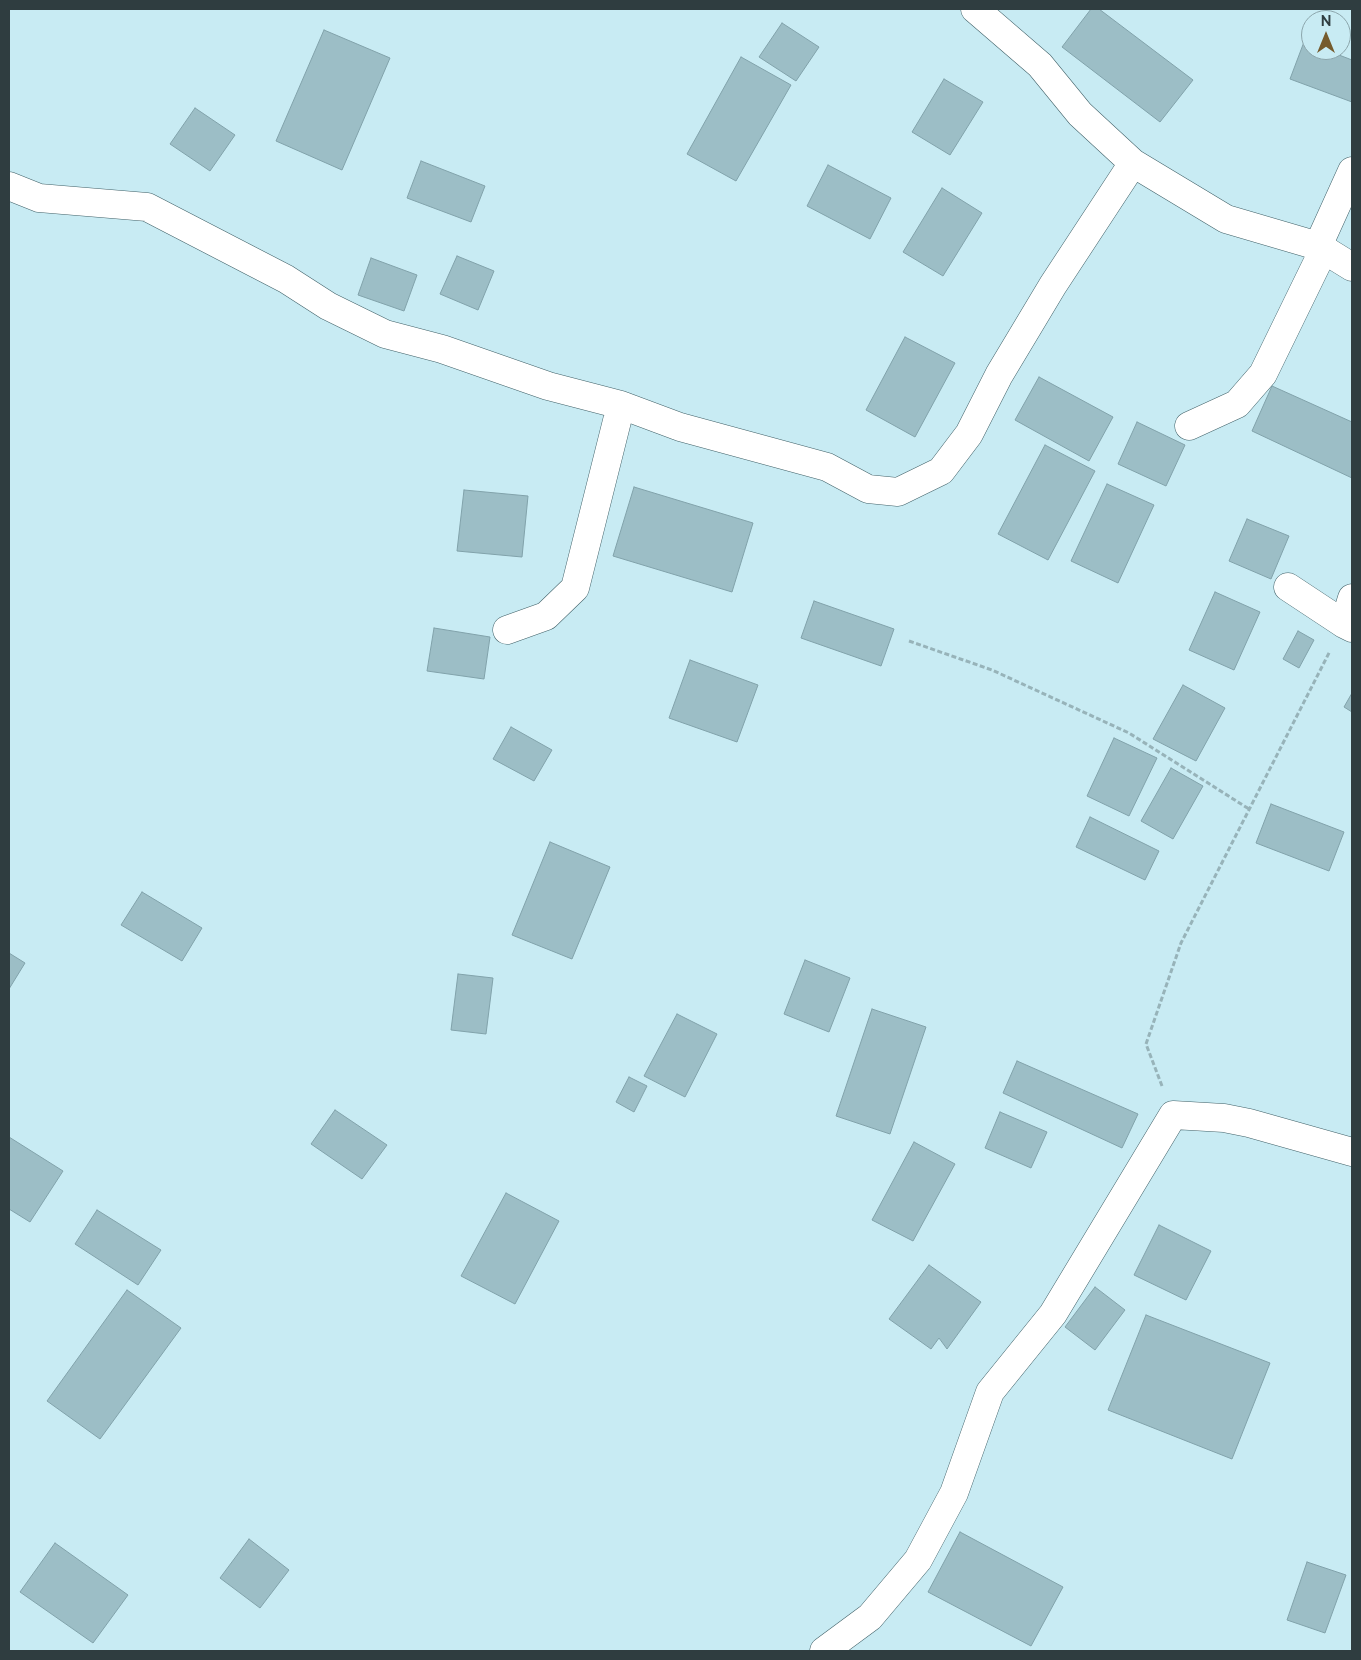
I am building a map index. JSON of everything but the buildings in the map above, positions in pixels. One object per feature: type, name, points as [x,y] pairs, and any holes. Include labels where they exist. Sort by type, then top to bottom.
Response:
[{"type":"street","points":[[975,9],[1040,65],[1080,114],[1133,163],[1226,219],[1321,248],[1352,267]]},
{"type":"street","points":[[9,186],[39,198],[147,207],[286,279],[328,306],[385,334],[442,349],[548,386],[621,406],[680,427],[827,467],[868,490],[898,492],[941,471],[969,434],[999,375],[1053,285],[1133,163]]},
{"type":"street","points":[[1189,426],[1237,404],[1263,374],[1321,248],[1352,171]]},
{"type":"street","points":[[507,630],[546,616],[575,588],[621,406]]},
{"type":"street","points":[[1288,587],[1348,626],[1352,598]]},
{"type":"street","points":[[824,1651],[870,1617],[918,1560],[954,1494],[990,1392],[1053,1314],[1174,1115],[1224,1118],[1249,1123],[1352,1152]]},
{"type":"path","points":[[1174,1115],[1146,1044],[1181,943],[1249,809],[1348,626]]},
{"type":"path","points":[[909,641],[992,670],[1129,733],[1249,809]]}]
